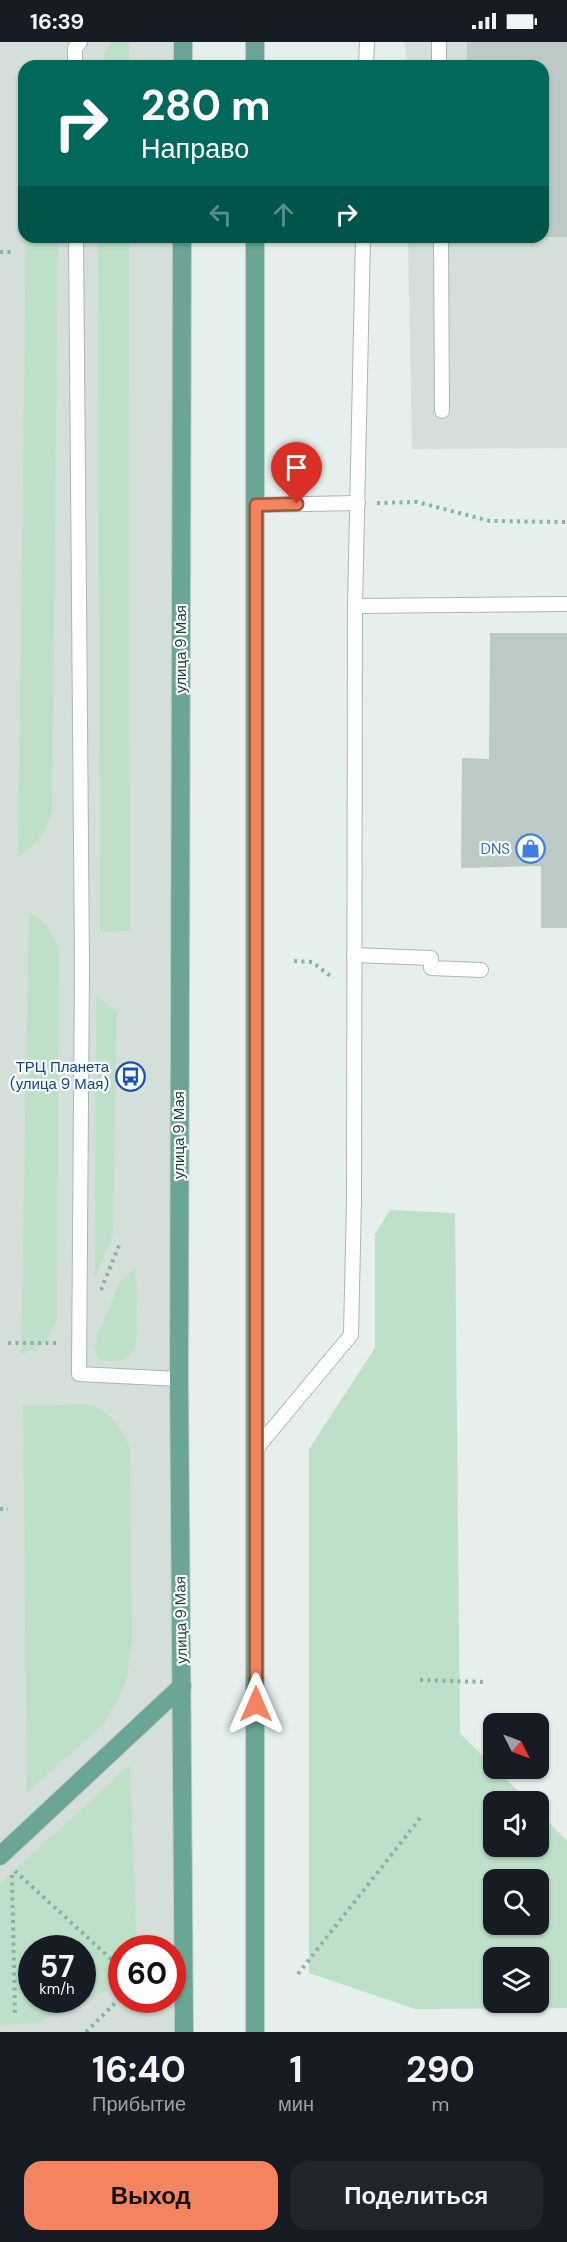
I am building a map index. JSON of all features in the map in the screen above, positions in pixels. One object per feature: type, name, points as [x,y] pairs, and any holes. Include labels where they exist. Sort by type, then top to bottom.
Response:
[{"type":"main road","points":[[183,42],[183,60]]},
{"type":"main road","points":[[255,42],[255,60]]},
{"type":"main road","name":"улица 9 Мая","points":[[182,243],[179,1380],[184,2032]]},
{"type":"main road","points":[[255,243],[255,2032]]},
{"type":"main road","points":[[0,1856],[182,1686]]},
{"type":"lane","points":[[75,60],[75,48],[80,42]]},
{"type":"lane","points":[[366,60],[367,42]]},
{"type":"lane","points":[[439,42],[439,60]]},
{"type":"lane","points":[[76,243],[82,965],[79,1374],[179,1380]]},
{"type":"lane","points":[[256,1449],[351,1335],[354,1199],[355,606],[363,243]]},
{"type":"lane","points":[[441,243],[442,411]]},
{"type":"lane","points":[[256,505],[358,503]]},
{"type":"lane","points":[[355,606],[567,604]]},
{"type":"lane","points":[[354,955],[431,957],[431,968],[481,970]]},
{"type":"path","points":[[0,252],[11,252]]},
{"type":"path","points":[[358,503],[417,502],[490,521],[567,522]]},
{"type":"path","points":[[294,961],[312,962],[354,993]]},
{"type":"path","points":[[0,1509],[8,1509]]},
{"type":"path","points":[[420,1680],[486,1682]]},
{"type":"path","points":[[298,1974],[421,1817]]},
{"type":"path","points":[[15,2014],[12,1868],[108,1956]]},
{"type":"path","points":[[86,2032],[108,2010]]},
{"type":"shaded area","points":[[0,42],[183,42],[183,60],[18,60],[18,243],[182,243],[184,1935],[108,1935],[108,2013],[184,2013],[184,2032],[0,2032]]},
{"type":"shaded area","points":[[405,42],[567,42],[567,448],[412,449],[408,243],[549,243],[549,60],[406,60]]},
{"type":"green space","points":[[111,42],[129,42],[129,60],[103,60]]},
{"type":"green space","points":[[26,243],[58,243],[52,813],[39,838],[18,857]]},
{"type":"green space","points":[[98,243],[129,243],[130,931],[100,932]]},
{"type":"green space","points":[[29,912],[48,928],[59,949],[57,1320],[40,1346],[21,1354]]},
{"type":"green space","points":[[96,995],[117,1012],[113,1233],[95,1279]]},
{"type":"green space","points":[[390,1210],[455,1213],[460,1733],[483,1756],[483,1779],[506,1779],[518,1791],[483,1791],[483,1857],[549,1857],[549,1822],[567,1841],[567,2008],[549,2008],[549,1947],[483,1947],[483,2009],[415,2009],[309,1973],[309,1449],[375,1348],[375,1234]]},
{"type":"green space","points":[[136,1268],[135,1349],[123,1360],[108,1361],[98,1358],[94,1345],[120,1281]]},
{"type":"green space","points":[[85,1404],[112,1417],[130,1446],[132,1642],[129,1664],[125,1683],[117,1702],[103,1724],[27,1793],[23,1406]]},
{"type":"green space","points":[[130,1765],[137,1935],[108,1935],[108,1990],[96,1995],[96,1935],[18,1935],[18,2013],[58,2013],[36,2023],[0,2025],[0,1883]]},
{"type":"building","points":[[467,42],[567,42],[567,237],[549,237],[549,60],[467,60]]},
{"type":"building","points":[[490,633],[567,633],[567,928],[541,928],[541,866],[461,868],[462,758],[489,759]]},
{"type":"place","name":"DNS","points":[[531,849]]},
{"type":"place","name":"ТРЦ Планета (улица 9 Мая)","points":[[130,1076]]},
{"type":"route","points":[[256,1704],[256,505],[297,504]]}]
